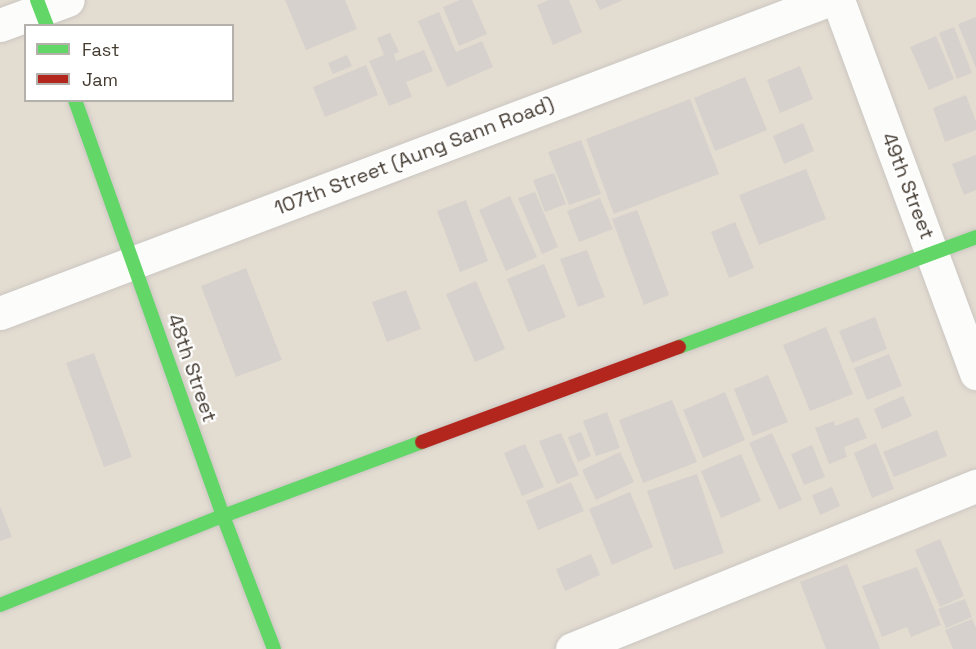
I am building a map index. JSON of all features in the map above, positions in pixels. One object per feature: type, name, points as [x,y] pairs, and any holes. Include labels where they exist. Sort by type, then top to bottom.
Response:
[{"type":"street","name":"107th Street (Aung Sann Road)","points":[[0,313],[828,0]]},
{"type":"street","name":"49th Street","points":[[838,0],[976,373]]},
{"type":"street","points":[[0,26],[48,9]]},
{"type":"street","name":"48th Street","points":[[76,102],[223,516],[274,649]]},
{"type":"street","points":[[0,605],[223,516],[976,237]]},
{"type":"street","points":[[572,649],[976,486]]},
{"type":"shaded area","points":[[0,0],[976,0],[976,649],[0,649]]},
{"type":"building","points":[[285,0],[345,0],[357,29],[306,50]]},
{"type":"building","points":[[460,0],[472,0],[487,34],[459,46],[443,7]]},
{"type":"building","points":[[549,0],[569,0],[582,32],[553,45],[537,5]]},
{"type":"building","points":[[595,0],[623,0],[600,10]]},
{"type":"building","points":[[439,12],[456,52],[482,41],[493,67],[447,87],[418,21]]},
{"type":"building","points":[[976,17],[976,68],[958,24]]},
{"type":"building","points":[[954,27],[972,73],[957,79],[939,33]]},
{"type":"building","points":[[390,33],[399,52],[394,54],[396,61],[424,50],[433,71],[406,82],[412,97],[389,106],[369,61],[384,55],[377,38]]},
{"type":"building","points":[[936,36],[954,79],[929,90],[910,47]]},
{"type":"building","points":[[347,55],[352,66],[333,74],[328,63]]},
{"type":"building","points":[[366,65],[378,95],[325,117],[313,87]]},
{"type":"building","points":[[800,66],[813,99],[780,113],[767,80]]},
{"type":"building","points":[[745,77],[767,130],[715,151],[694,98]]},
{"type":"building","points":[[966,95],[976,122],[976,130],[945,142],[933,108]]},
{"type":"building","points":[[690,99],[719,174],[614,214],[586,139]]},
{"type":"building","points":[[803,123],[814,151],[784,164],[773,136]]},
{"type":"building","points":[[581,140],[601,194],[569,205],[548,152]]},
{"type":"building","points":[[976,155],[976,190],[964,195],[952,164]]},
{"type":"building","points":[[806,169],[826,219],[759,245],[739,195]]},
{"type":"building","points":[[554,173],[566,204],[545,212],[533,180]]},
{"type":"building","points":[[535,192],[558,247],[542,254],[518,198]]},
{"type":"building","points":[[510,196],[537,257],[506,271],[479,210]]},
{"type":"building","points":[[600,198],[613,229],[579,242],[567,211]]},
{"type":"building","points":[[466,200],[488,261],[460,272],[437,211]]},
{"type":"building","points":[[637,210],[669,295],[644,305],[612,219]]},
{"type":"building","points":[[735,222],[754,268],[729,278],[711,232]]},
{"type":"building","points":[[587,250],[605,297],[578,307],[560,259]]},
{"type":"building","points":[[544,264],[566,317],[528,332],[507,279]]},
{"type":"building","points":[[246,268],[282,360],[236,377],[201,286]]},
{"type":"building","points":[[476,281],[505,349],[475,362],[446,294]]},
{"type":"building","points":[[406,290],[421,329],[387,342],[372,302]]},
{"type":"building","points":[[875,317],[887,349],[852,363],[839,331]]},
{"type":"building","points":[[826,327],[853,394],[810,411],[783,345]]},
{"type":"building","points":[[94,353],[132,457],[104,467],[66,363]]},
{"type":"building","points":[[889,354],[902,386],[867,400],[854,368]]},
{"type":"building","points":[[768,375],[788,422],[753,436],[734,389]]},
{"type":"building","points":[[725,392],[745,440],[703,458],[683,410]]},
{"type":"building","points":[[903,396],[912,416],[882,429],[874,409]]},
{"type":"building","points":[[672,400],[697,462],[643,483],[619,420]]},
{"type":"building","points":[[607,412],[620,448],[596,456],[583,421]]},
{"type":"building","points":[[858,417],[867,438],[844,447],[847,457],[829,464],[815,428],[834,421],[835,426]]},
{"type":"building","points":[[937,430],[947,456],[894,477],[883,452]]},
{"type":"building","points":[[581,432],[591,456],[578,462],[568,437]]},
{"type":"building","points":[[561,433],[579,475],[557,484],[539,441]]},
{"type":"building","points":[[772,433],[802,500],[779,510],[749,443]]},
{"type":"building","points":[[876,443],[894,489],[872,498],[854,453]]},
{"type":"building","points":[[525,444],[544,487],[522,496],[504,453]]},
{"type":"building","points":[[812,445],[825,477],[804,485],[791,454]]},
{"type":"building","points":[[620,452],[634,482],[596,500],[582,470]]},
{"type":"building","points":[[741,454],[761,501],[721,518],[701,471]]},
{"type":"building","points":[[697,474],[724,553],[674,570],[647,491]]},
{"type":"building","points":[[571,482],[584,511],[538,530],[526,501]]},
{"type":"building","points":[[832,487],[840,506],[820,515],[812,495]]},
{"type":"building","points":[[630,492],[653,547],[612,565],[589,509]]},
{"type":"building","points":[[0,506],[12,537],[0,541]]},
{"type":"building","points":[[940,539],[964,596],[940,607],[915,550]]},
{"type":"building","points":[[591,554],[600,575],[565,591],[556,569]]},
{"type":"building","points":[[847,564],[880,649],[826,649],[800,582]]},
{"type":"building","points":[[917,567],[941,625],[911,637],[907,627],[882,637],[862,586]]},
{"type":"building","points":[[965,599],[972,617],[946,628],[938,609]]},
{"type":"building","points":[[972,619],[976,628],[976,649],[953,649],[945,630]]},
{"type":"traffic: fast","points":[[37,0],[46,24]]},
{"type":"traffic: fast","points":[[76,102],[223,516],[274,649]]},
{"type":"traffic: fast","points":[[679,347],[976,237]]},
{"type":"traffic: fast","points":[[0,605],[223,516],[422,442]]},
{"type":"traffic: jam","points":[[422,442],[679,347]]}]
